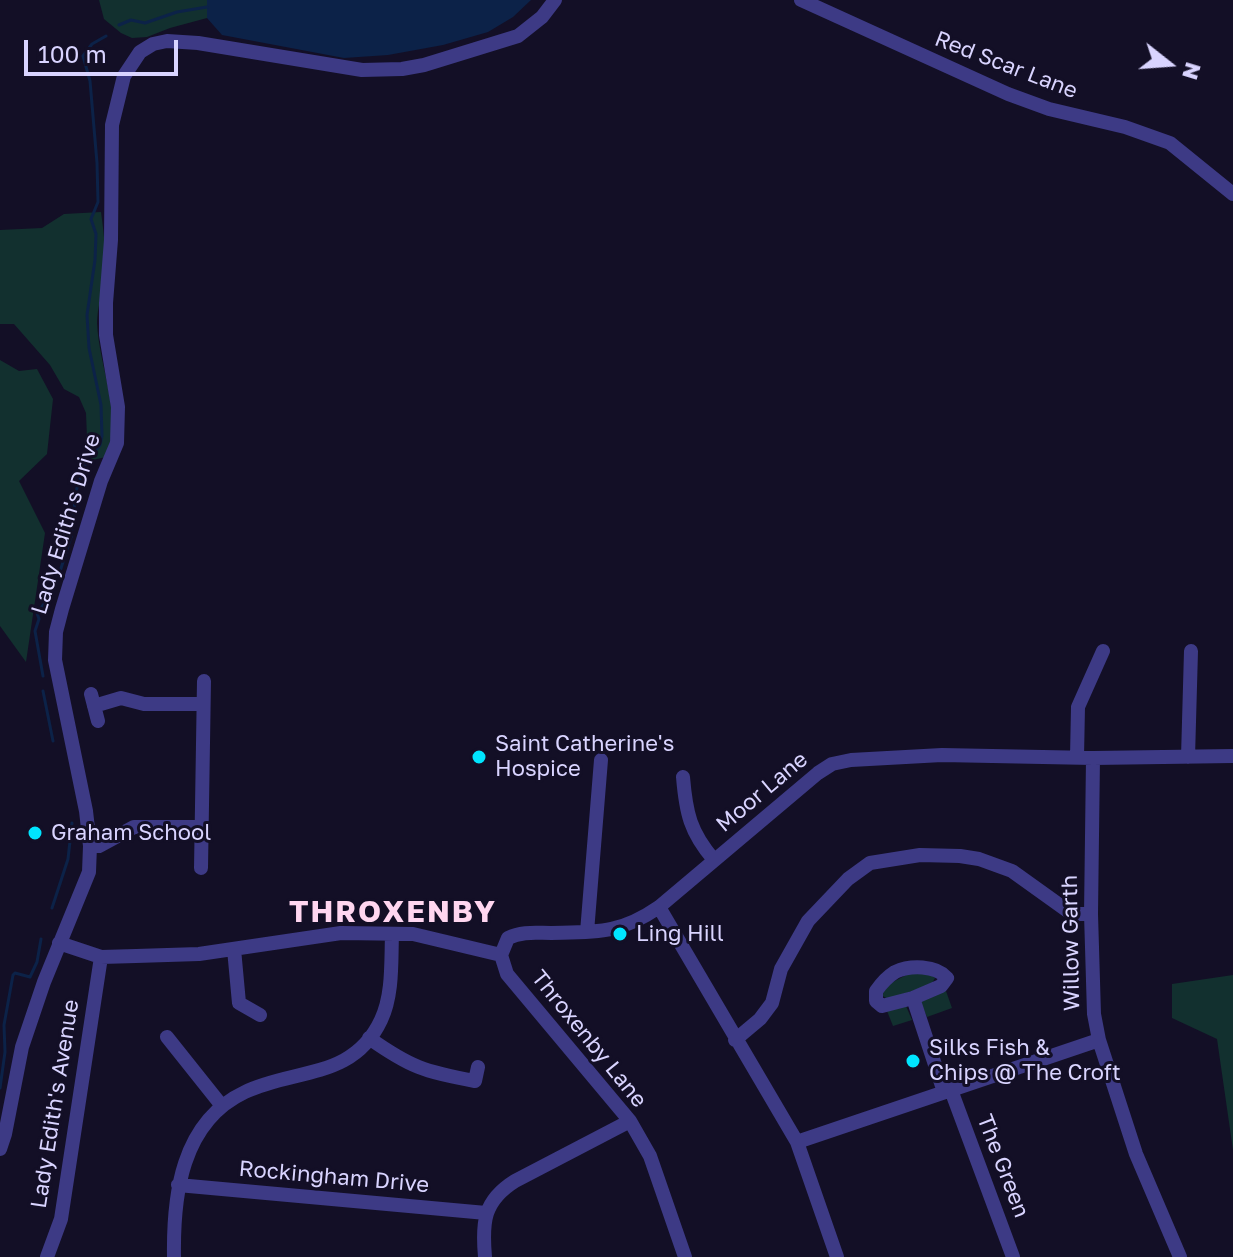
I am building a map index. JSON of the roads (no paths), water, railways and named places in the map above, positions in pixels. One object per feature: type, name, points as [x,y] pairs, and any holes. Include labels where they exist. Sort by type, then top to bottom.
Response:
[{"type":"street","name":"Lady Edith's Drive","points":[[0,1149],[22,1047],[59,943],[89,872],[86,811],[55,660],[56,632],[101,481],[117,443],[118,407],[106,335],[106,303],[111,240],[112,125],[124,76],[140,52],[153,44],[167,41],[198,43],[362,70],[402,69],[518,36],[542,17],[555,0]]},
{"type":"street","name":"Red Scar Lane","points":[[801,0],[1008,94],[1049,109],[1125,127],[1170,143],[1233,194]]},
{"type":"street","points":[[1077,757],[1078,707],[1103,651]]},
{"type":"street","points":[[1188,757],[1191,651]]},
{"type":"street","points":[[201,868],[204,681]]},
{"type":"street","points":[[94,707],[121,698],[144,704],[203,704]]},
{"type":"street","name":"Moor Lane","points":[[501,955],[508,938],[521,933],[587,932],[619,929],[637,923],[832,764],[866,759],[955,755],[1093,758],[1233,756]]},
{"type":"street","name":"Willow Garth","points":[[1093,758],[1091,914],[1094,1014],[1099,1040],[1136,1154],[1180,1257]]},
{"type":"street","points":[[587,932],[600,759]]},
{"type":"street","points":[[683,775],[685,805],[696,839],[714,860]]},
{"type":"street","points":[[90,846],[99,846],[134,827],[202,827]]},
{"type":"street","points":[[735,1040],[760,1019],[772,1003],[781,969],[808,921],[848,879],[870,863],[920,855],[979,859],[1012,871],[1072,914],[1091,914]]},
{"type":"street","points":[[659,907],[797,1142],[837,1257]]},
{"type":"street","points":[[59,943],[101,957],[199,954],[341,933],[413,934],[501,955]]},
{"type":"street","points":[[174,1257],[174,1212],[181,1170],[202,1129],[222,1106],[245,1091],[350,1059],[381,1021],[386,1001],[392,935]]},
{"type":"street","points":[[234,949],[239,1003],[260,1015]]},
{"type":"street","name":"Throxenby Lane","points":[[501,955],[507,974],[630,1121],[650,1156],[685,1257]]},
{"type":"street","name":"Lady Edith's Avenue","points":[[47,1257],[61,1219],[101,957]]},
{"type":"street","name":"The Green","points":[[913,998],[1013,1257]]},
{"type":"street","points":[[167,1037],[222,1106]]},
{"type":"street","points":[[369,1038],[417,1068],[476,1074]]},
{"type":"street","points":[[797,1142],[1099,1040]]},
{"type":"street","points":[[485,1257],[483,1234],[486,1213],[505,1187],[630,1121]]},
{"type":"street","name":"Rockingham Drive","points":[[178,1185],[486,1213]]},
{"type":"water","points":[[207,0],[531,0],[513,17],[488,32],[443,45],[388,55],[344,58],[222,35],[207,18]]},
{"type":"waterway","points":[[119,25],[131,20],[145,23],[177,12],[207,7]]},
{"type":"waterway","points":[[43,676],[35,631],[39,619],[37,613],[56,584],[71,537],[76,491],[86,462],[100,445],[102,436],[101,405],[89,348],[87,315],[95,260],[96,234],[91,219],[98,202],[90,81],[83,56],[92,44],[106,36]]},
{"type":"waterway","points":[[43,691],[53,741]]},
{"type":"waterway","points":[[52,908],[68,859],[72,823]]},
{"type":"waterway","points":[[0,1088],[5,1052],[4,1025],[13,975],[30,977],[37,962],[41,939]]},
{"type":"place","name":"Saint Catherine's Hospice","points":[[479,757]]},
{"type":"place","name":"Graham School","points":[[35,833]]},
{"type":"place","name":"Ling Hill","points":[[620,934]]},
{"type":"place","name":"Silks Fish & Chips @ The Croft","points":[[913,1061]]},
{"type":"district","name":"THROXENBY","points":[[393,912]]}]
